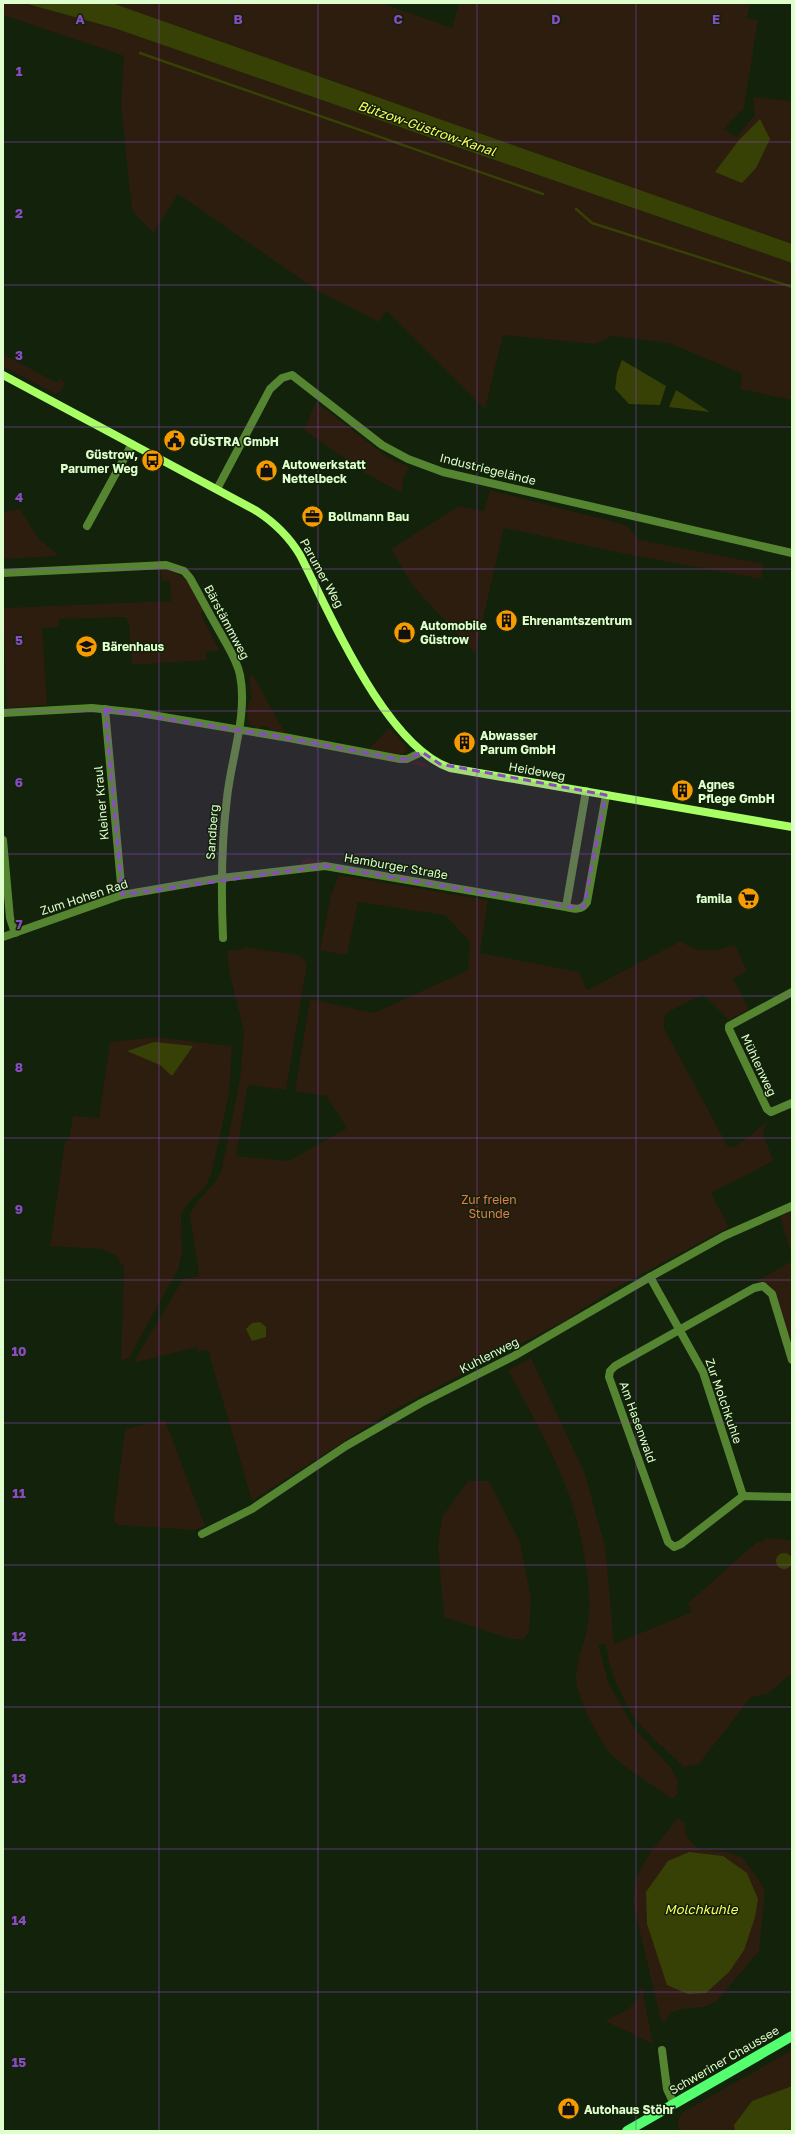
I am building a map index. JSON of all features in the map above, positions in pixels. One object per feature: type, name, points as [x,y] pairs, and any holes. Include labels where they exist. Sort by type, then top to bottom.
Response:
[{"type":"main road","name":"Schweriner Chaussee","points":[[627,2131],[792,2036]]},
{"type":"street","name":"Parumer Weg","points":[[3,375],[217,489],[255,510],[274,524],[288,537],[300,555],[380,705],[401,732],[422,752]]},
{"type":"street","name":"Industriegelände","points":[[217,489],[270,389],[282,378],[292,375],[382,445],[408,458],[443,472],[792,553]]},
{"type":"street","points":[[87,526],[132,444]]},
{"type":"street","name":"Bärstämmweg","points":[[3,573],[166,565],[184,571],[233,656],[239,673],[242,699],[238,729]]},
{"type":"street","points":[[3,713],[105,709],[238,729],[400,759],[407,759],[422,752]]},
{"type":"street","name":"Kleiner Kraul","points":[[105,709],[122,895]]},
{"type":"street","name":"Sandberg","points":[[223,938],[221,878],[226,798],[238,729]]},
{"type":"street","name":"Heideweg","points":[[422,752],[434,761],[450,768],[792,827]]},
{"type":"street","points":[[566,908],[586,791]]},
{"type":"street","name":"Hamburger Straße","points":[[221,878],[325,866],[578,909],[584,906],[587,902],[606,795]]},
{"type":"street","points":[[3,840],[10,918],[15,933]]},
{"type":"street","name":"Zum Hohen Rad","points":[[3,937],[122,895],[221,878]]},
{"type":"street","name":"Mühlenweg","points":[[792,992],[729,1026],[729,1029],[767,1109],[771,1112],[776,1111],[792,1103]]},
{"type":"street","name":"Kuhlenweg","points":[[202,1534],[252,1509],[346,1446],[421,1403],[514,1356],[650,1276],[724,1236],[792,1206]]},
{"type":"street","name":"Zur Molchkuhle","points":[[650,1276],[703,1372],[743,1496]]},
{"type":"street","name":"Am Hasenwald","points":[[743,1496],[681,1544],[674,1547],[668,1542],[610,1378],[610,1371],[615,1366],[680,1331],[754,1288],[763,1286],[772,1294],[792,1360]]},
{"type":"street","points":[[743,1496],[792,1497]]},
{"type":"street","points":[[662,2050],[667,2089],[674,2104]]},
{"type":"highlighted area","points":[[105,709],[289,738],[400,759],[407,759],[422,752],[440,764],[606,795],[584,907],[566,907],[325,866],[122,895]]},
{"type":"green space","points":[[3,3],[24,3],[114,28],[792,263],[792,400],[740,389],[742,374],[669,343],[612,336],[595,344],[503,335],[485,409],[387,311],[379,322],[318,291],[178,194],[154,233],[132,211],[121,105],[124,56],[3,15]]},
{"type":"green space","points":[[112,3],[382,3],[452,28],[459,3],[740,3],[750,5],[747,18],[758,20],[744,108],[724,129],[736,137],[755,115],[753,97],[792,101],[792,244]]},
{"type":"green space","points":[[3,354],[57,383],[59,379],[65,382],[60,392],[55,394],[3,366]]},
{"type":"green space","points":[[316,402],[387,457],[409,467],[403,479],[402,493],[365,473],[304,430]]},
{"type":"green space","points":[[490,490],[626,525],[639,540],[764,564],[761,579],[626,554],[504,528],[475,653],[412,585],[391,549],[459,506],[484,511]]},
{"type":"green space","points":[[20,509],[38,538],[59,556],[3,559],[3,512]]},
{"type":"green space","points":[[160,569],[177,574],[188,582],[204,609],[201,614],[219,650],[206,652],[207,660],[132,665],[129,623],[125,617],[59,619],[59,627],[42,628],[47,705],[7,708],[3,608],[171,601],[170,581],[162,581]]},
{"type":"green space","points":[[253,675],[285,733],[269,730],[270,728],[262,726],[261,729],[253,727],[247,719],[249,700],[252,700],[249,677]]},
{"type":"green space","points":[[389,728],[406,746],[407,751],[402,755],[369,749]]},
{"type":"green space","points":[[420,761],[431,768],[408,764]]},
{"type":"green space","points":[[308,858],[331,861],[301,865],[302,861]]},
{"type":"green space","name":"Zur freien Stunde","points":[[339,875],[488,900],[480,953],[579,972],[587,990],[681,941],[700,950],[720,949],[735,945],[747,971],[733,979],[749,1009],[729,1020],[703,994],[665,1014],[664,1028],[728,1147],[736,1146],[767,1122],[763,1133],[773,1161],[711,1193],[729,1227],[614,1289],[561,1323],[388,1413],[252,1501],[208,1350],[198,1352],[197,1347],[137,1362],[134,1361],[183,1279],[199,1276],[190,1216],[192,1210],[218,1178],[221,1172],[240,1079],[244,1032],[229,971],[227,951],[244,949],[244,947],[298,955],[304,959],[307,964],[286,1090],[248,1085],[236,1156],[289,1161],[347,1128],[326,1096],[295,1091],[310,999],[374,1013],[468,970],[470,942],[445,915],[358,902],[347,955],[320,950],[331,895]]},
{"type":"green space","points":[[154,1037],[232,1046],[229,1095],[211,1175],[205,1187],[187,1204],[181,1214],[182,1252],[178,1270],[128,1359],[121,1360],[124,1267],[115,1255],[101,1249],[50,1246],[65,1141],[69,1141],[73,1116],[99,1118],[110,1042]]},
{"type":"green space","points":[[792,1211],[792,1256],[780,1217]]},
{"type":"green space","points":[[792,1261],[792,1351],[775,1292],[770,1285],[757,1281]]},
{"type":"green space","points":[[531,1358],[585,1474],[605,1546],[614,1644],[692,1612],[688,1603],[758,1541],[762,1543],[766,1538],[792,1540],[792,1673],[767,1694],[751,1697],[699,1764],[684,1767],[639,1724],[625,1701],[612,1673],[606,1644],[598,1643],[608,1682],[634,1728],[671,1768],[678,1781],[677,1794],[674,1798],[670,1798],[614,1757],[602,1741],[589,1718],[580,1695],[576,1676],[587,1629],[589,1613],[589,1591],[581,1539],[569,1495],[551,1452],[508,1370]]},
{"type":"green space","points":[[165,1420],[205,1526],[194,1530],[119,1525],[114,1522],[114,1517],[125,1429]]},
{"type":"green space","points":[[468,1481],[489,1481],[520,1542],[531,1598],[529,1632],[523,1640],[508,1638],[444,1617],[438,1547],[442,1517]]},
{"type":"green space","name":"Molchkuhle","points":[[678,1818],[685,1823],[686,1836],[698,1849],[731,1853],[742,1857],[761,1883],[765,1892],[759,1951],[716,2002],[704,2007],[682,2009],[670,2013],[666,2021],[661,2021],[633,1902],[636,1877],[651,1851]]},
{"type":"green space","points":[[642,1987],[653,2044],[605,2021],[632,2005],[639,1995]]},
{"type":"green space","points":[[792,2050],[792,2086],[752,2101],[734,2125],[735,2131],[679,2131],[678,2120],[683,2112]]},
{"type":"water","name":"Bützow-Güstrow-Kanal","points":[[24,3],[112,3],[792,244],[792,263],[114,28]]},
{"type":"water","points":[[760,119],[770,139],[756,168],[742,183],[715,172],[739,140]]},
{"type":"water","points":[[622,360],[666,386],[660,405],[629,404],[615,389],[617,373]]},
{"type":"water","points":[[676,390],[710,412],[669,407]]},
{"type":"water","points":[[154,1042],[193,1046],[172,1076],[160,1065],[127,1051]]},
{"type":"water","points":[[260,1322],[266,1327],[266,1337],[252,1341],[246,1329],[252,1323]]},
{"type":"water","points":[[784,1553],[790,1555],[792,1561],[790,1567],[784,1569],[778,1567],[776,1561],[778,1555]]},
{"type":"water","name":"Molchkuhle","points":[[689,1852],[723,1856],[747,1873],[758,1899],[755,1917],[744,1950],[729,1972],[706,1993],[688,1994],[667,1985],[647,1924],[646,1892],[668,1861]]},
{"type":"water","points":[[792,2086],[792,2131],[735,2131],[734,2125],[752,2101]]},
{"type":"waterway","points":[[140,53],[543,194]]},
{"type":"waterway","points":[[576,209],[592,223],[792,287]]},
{"type":"place","name":"GÜSTRA GmbH","points":[[175,441]]},
{"type":"place","name":"Güstrow, Parumer Weg","points":[[153,461]]},
{"type":"place","name":"Autowerkstatt Nettelbeck","points":[[266,471]]},
{"type":"place","name":"Bollmann Bau","points":[[312,516]]},
{"type":"place","name":"Ehrenamtszentrum","points":[[507,620]]},
{"type":"place","name":"Automobile Güstrow","points":[[404,632]]},
{"type":"place","name":"Bärenhaus","points":[[87,646]]},
{"type":"place","name":"Abwasser Parum GmbH","points":[[465,742]]},
{"type":"place","name":"Agnes Pflege GmbH","points":[[682,791]]},
{"type":"place","name":"famila","points":[[748,898]]},
{"type":"place","name":"Autohaus Stöhr","points":[[568,2109]]}]
